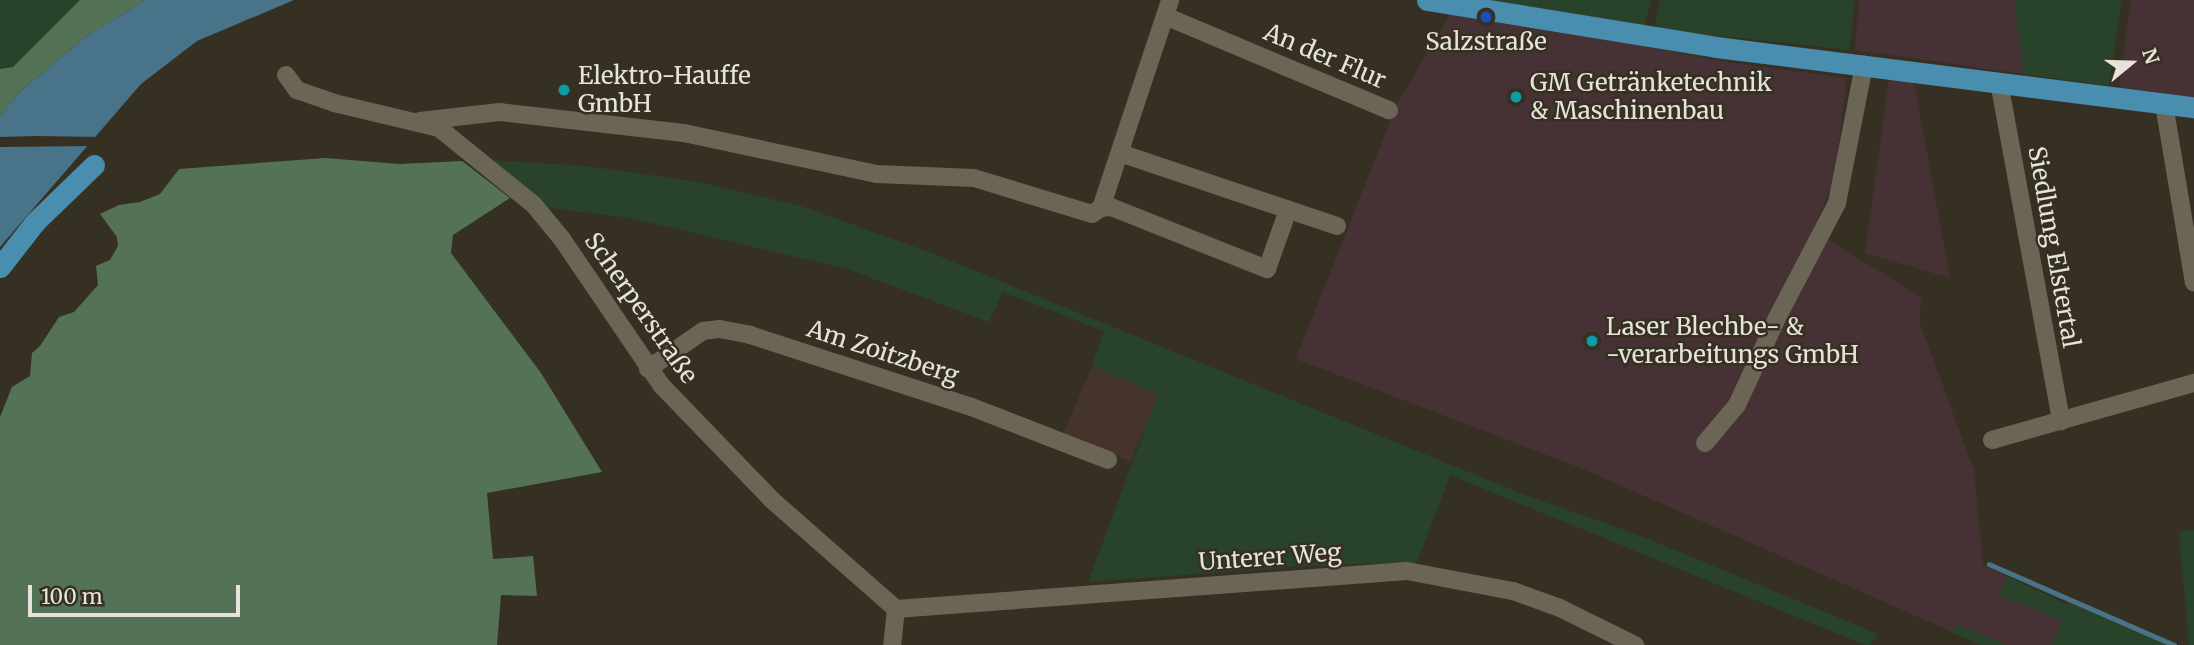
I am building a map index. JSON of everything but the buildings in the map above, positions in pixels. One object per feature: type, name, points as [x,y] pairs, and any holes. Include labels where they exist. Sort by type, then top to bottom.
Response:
[{"type":"main road","points":[[1427,0],[1653,38],[2194,107]]},
{"type":"main road","points":[[0,267],[35,222],[94,165]]},
{"type":"street","points":[[1101,208],[1167,8]]},
{"type":"street","name":"An der Flur","points":[[1167,8],[1389,110]]},
{"type":"street","points":[[1705,443],[1737,405],[1778,316],[1837,203],[1864,65]]},
{"type":"street","name":"Scherperstraße","points":[[286,75],[297,90],[334,103],[420,121],[449,134],[534,205],[562,239],[648,369],[772,500],[896,609]]},
{"type":"street","name":"Siedlung Elstertal","points":[[1999,82],[2061,421]]},
{"type":"street","points":[[2164,104],[2194,283]]},
{"type":"street","points":[[420,121],[499,112],[684,133],[877,174],[974,178],[1092,214],[1101,208],[1111,207],[1267,269],[1288,210]]},
{"type":"street","points":[[1120,153],[1337,226]]},
{"type":"street","name":"Am Zoitzberg","points":[[648,369],[703,331],[730,331],[969,406],[1108,460]]},
{"type":"street","points":[[1992,440],[2194,383]]},
{"type":"street","name":"Unterer Weg","points":[[896,609],[1408,572],[1513,591],[1560,608],[1635,645]]},
{"type":"street","points":[[892,645],[896,609]]},
{"type":"shaded area","points":[[1859,0],[2014,0],[2024,74],[1855,50]]},
{"type":"shaded area","points":[[2131,0],[2194,0],[2194,107],[2118,96]]},
{"type":"shaded area","points":[[1452,11],[1733,63],[1847,78],[1834,181],[1813,230],[1921,297],[1920,323],[1974,471],[1983,565],[2068,605],[2052,645],[1982,645],[1581,468],[1296,359],[1397,104]]},
{"type":"shaded area","points":[[1889,79],[1914,82],[1950,278],[1865,253]]},
{"type":"shaded area","points":[[1092,366],[1159,395],[1131,462],[1063,433]]},
{"type":"green space","points":[[0,0],[80,0],[13,67],[0,69]]},
{"type":"green space","points":[[80,0],[146,0],[88,35],[17,94],[0,117],[0,69],[13,67]]},
{"type":"green space","points":[[1492,0],[1651,0],[1644,26]]},
{"type":"green space","points":[[1660,0],[1855,0],[1849,50],[1654,29]]},
{"type":"green space","points":[[2014,0],[2122,0],[2109,86],[2024,74]]},
{"type":"green space","points":[[325,158],[400,164],[462,161],[510,198],[453,235],[451,253],[541,373],[602,472],[487,493],[493,559],[533,556],[537,596],[501,595],[497,645],[0,645],[0,417],[12,387],[30,376],[32,353],[40,346],[59,317],[74,312],[98,285],[96,266],[110,260],[118,246],[117,237],[100,214],[119,205],[140,202],[160,194],[179,169]]},
{"type":"green space","points":[[491,160],[586,166],[699,182],[801,206],[929,252],[1525,495],[1636,534],[1878,634],[1870,645],[1865,645],[1450,475],[1416,565],[1384,563],[1293,567],[1088,582],[1158,394],[1092,366],[1104,331],[1003,292],[989,322],[847,269],[630,218],[549,208]]},
{"type":"green space","points":[[2194,530],[2194,645],[2189,645],[2179,532]]},
{"type":"green space","points":[[2007,576],[2067,605],[2069,602],[2170,645],[2052,645],[2062,620],[1999,595]]},
{"type":"green space","points":[[1955,624],[2007,645],[1982,645],[1952,633]]},
{"type":"water","points":[[146,0],[294,0],[197,41],[141,84],[0,247],[0,117],[17,94],[88,35]]},
{"type":"pier","points":[[0,137],[99,137],[91,146],[0,147]]},
{"type":"waterway","points":[[1989,564],[2174,645]]},
{"type":"place","name":"Salzstraße","points":[[1486,17]]},
{"type":"place","name":"Elektro-Hauffe GmbH","points":[[564,90]]},
{"type":"place","name":"GM Getränketechnik & Maschinenbau","points":[[1516,97]]},
{"type":"place","name":"Laser Blechbe- & -verarbeitungs GmbH","points":[[1592,341]]}]
